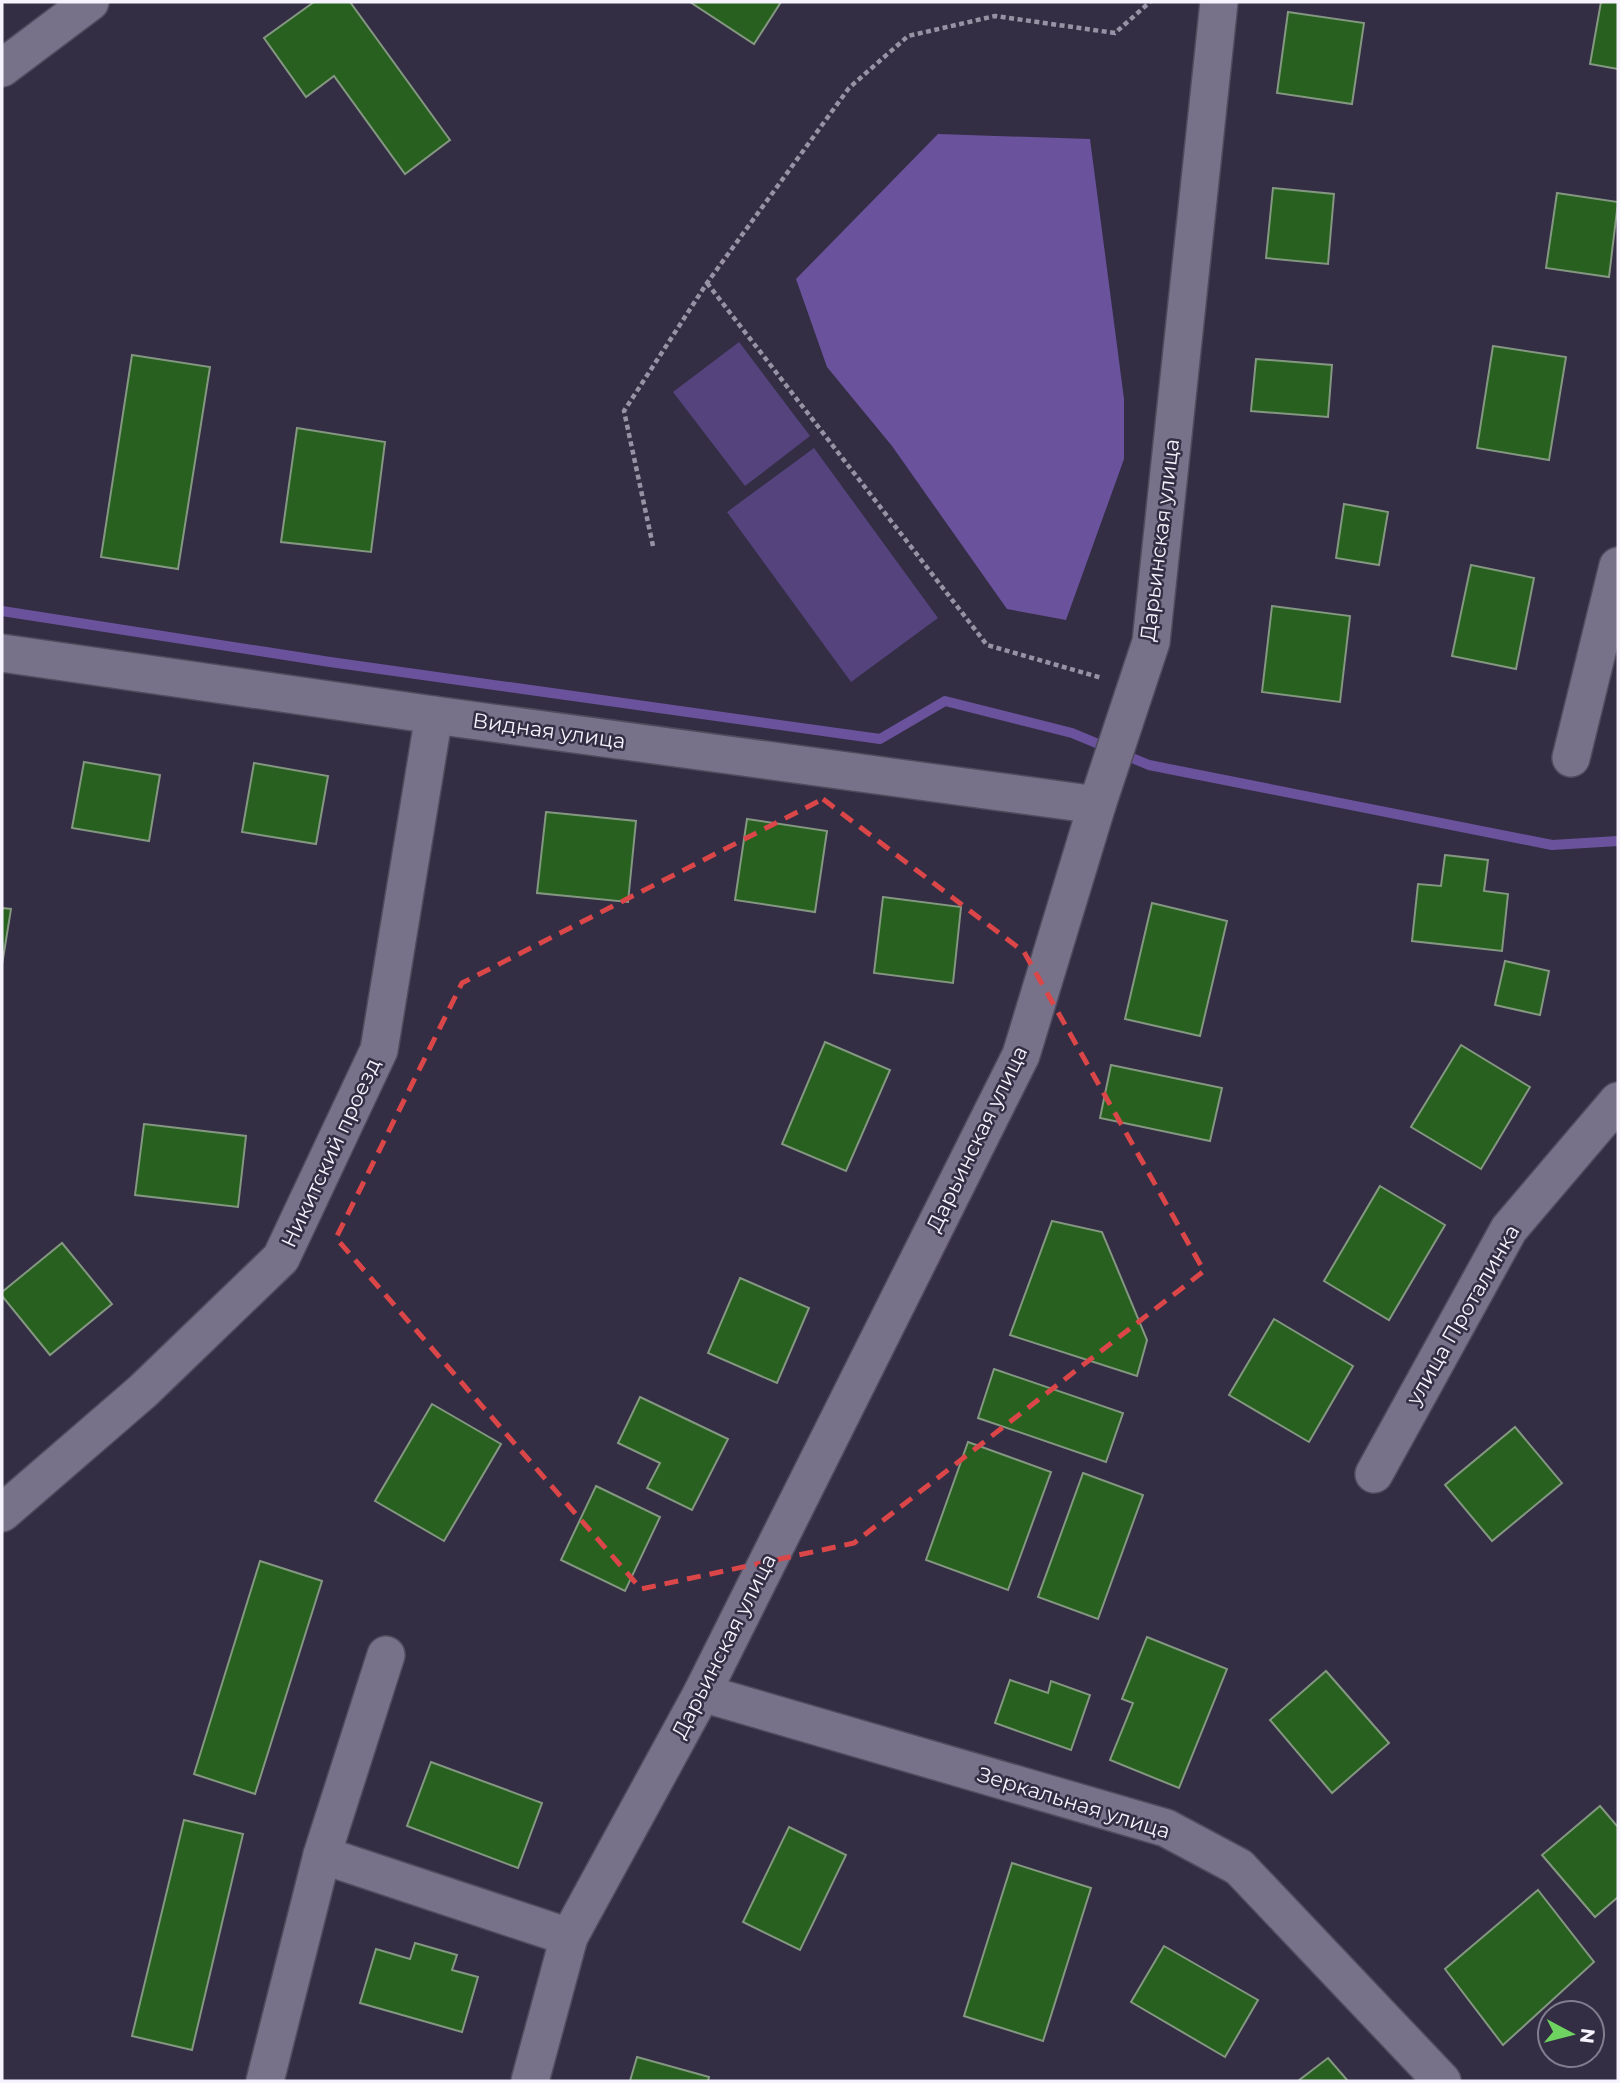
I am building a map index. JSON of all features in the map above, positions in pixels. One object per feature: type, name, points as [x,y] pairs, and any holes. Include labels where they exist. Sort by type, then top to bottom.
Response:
[{"type":"street","points":[[2,68],[90,2]]},
{"type":"street","name":"Дарьинская улица","points":[[530,2081],[569,1937],[702,1693],[1021,1055],[1097,805],[1151,642],[1219,2]]},
{"type":"street","points":[[1572,758],[1618,566]]},
{"type":"street","name":"Видная улица","points":[[2,653],[1097,805]]},
{"type":"street","name":"Никитский проезд","points":[[2,1513],[143,1391],[281,1258],[379,1050],[434,715]]},
{"type":"street","name":"улица Проталинка","points":[[1374,1474],[1509,1229],[1618,1101]]},
{"type":"street","points":[[265,2081],[322,1855],[386,1655]]},
{"type":"street","name":"Зеркальная улица","points":[[702,1693],[1166,1828],[1239,1867],[1441,2081]]},
{"type":"street","points":[[322,1855],[569,1937]]},
{"type":"path","points":[[653,545],[624,411],[707,283],[849,88],[908,36],[995,16],[1115,33],[1150,2]]},
{"type":"path","points":[[707,283],[987,645],[1135,687]]},
{"type":"highlighted area","points":[[823,799],[1024,952],[1204,1271],[854,1543],[641,1589],[336,1238],[462,983]]},
{"type":"shaded area","points":[[938,134],[1090,139],[1124,399],[1124,459],[1066,620],[1007,609],[892,446],[827,367],[796,279]]},
{"type":"shaded area","points":[[739,342],[810,436],[745,486],[673,392]]},
{"type":"shaded area","points":[[814,448],[938,618],[851,682],[727,512]]},
{"type":"building","points":[[314,2],[350,2],[450,140],[405,174],[334,76],[306,97],[264,38]]},
{"type":"building","points":[[690,2],[781,2],[754,44]]},
{"type":"building","points":[[1601,2],[1618,2],[1618,69],[1590,64]]},
{"type":"building","points":[[1288,12],[1364,23],[1352,104],[1277,93]]},
{"type":"building","points":[[1273,188],[1334,194],[1328,264],[1266,258]]},
{"type":"building","points":[[1557,193],[1618,202],[1609,277],[1546,268]]},
{"type":"building","points":[[1493,346],[1566,357],[1549,460],[1477,448]]},
{"type":"building","points":[[132,355],[210,367],[178,569],[101,557]]},
{"type":"building","points":[[1256,359],[1332,365],[1328,417],[1251,411]]},
{"type":"building","points":[[297,428],[385,442],[371,552],[281,542]]},
{"type":"building","points":[[1344,504],[1388,512],[1379,565],[1336,558]]},
{"type":"building","points":[[1471,565],[1534,578],[1516,669],[1452,656]]},
{"type":"building","points":[[1272,606],[1350,616],[1340,702],[1262,692]]},
{"type":"building","points":[[84,762],[160,775],[149,841],[72,828]]},
{"type":"building","points":[[254,763],[328,776],[316,844],[242,832]]},
{"type":"building","points":[[546,812],[636,821],[628,902],[537,893]]},
{"type":"building","points":[[747,819],[827,831],[815,912],[735,900]]},
{"type":"building","points":[[1445,855],[1488,860],[1484,891],[1508,894],[1502,951],[1412,941],[1418,884],[1441,886]]},
{"type":"building","points":[[883,897],[961,907],[953,983],[874,973]]},
{"type":"building","points":[[1152,903],[1227,921],[1200,1036],[1125,1019]]},
{"type":"building","points":[[2,908],[11,909],[2,965]]},
{"type":"building","points":[[1505,961],[1549,971],[1540,1015],[1495,1005]]},
{"type":"building","points":[[825,1042],[890,1070],[846,1171],[782,1144]]},
{"type":"building","points":[[1461,1045],[1530,1087],[1481,1169],[1411,1127]]},
{"type":"building","points":[[1111,1065],[1222,1088],[1210,1141],[1100,1118]]},
{"type":"building","points":[[144,1124],[246,1136],[238,1207],[135,1195]]},
{"type":"building","points":[[1380,1186],[1445,1225],[1389,1320],[1324,1281]]},
{"type":"building","points":[[1052,1221],[1102,1232],[1147,1340],[1137,1376],[1010,1335]]},
{"type":"building","points":[[62,1243],[112,1304],[50,1355],[2,1296],[2,1292]]},
{"type":"building","points":[[740,1278],[809,1308],[777,1383],[708,1353]]},
{"type":"building","points":[[1274,1319],[1353,1366],[1309,1442],[1229,1395]]},
{"type":"building","points":[[994,1369],[1123,1413],[1106,1462],[978,1418]]},
{"type":"building","points":[[640,1397],[728,1439],[692,1510],[647,1488],[660,1463],[618,1443]]},
{"type":"building","points":[[432,1404],[501,1444],[444,1541],[375,1501]]},
{"type":"building","points":[[1515,1427],[1562,1483],[1492,1541],[1445,1485]]},
{"type":"building","points":[[968,1442],[1051,1472],[1008,1590],[926,1560]]},
{"type":"building","points":[[1083,1473],[1143,1495],[1098,1619],[1038,1597]]},
{"type":"building","points":[[596,1486],[660,1517],[625,1591],[561,1560]]},
{"type":"building","points":[[260,1561],[322,1581],[255,1794],[194,1774]]},
{"type":"building","points":[[1147,1637],[1227,1669],[1179,1788],[1110,1760],[1133,1703],[1122,1699]]},
{"type":"building","points":[[1326,1671],[1389,1743],[1332,1793],[1270,1720]]},
{"type":"building","points":[[1010,1680],[1048,1693],[1051,1681],[1090,1695],[1071,1750],[995,1723]]},
{"type":"building","points":[[431,1762],[542,1803],[518,1868],[407,1826]]},
{"type":"building","points":[[1600,1806],[1618,1827],[1618,1897],[1595,1917],[1542,1855]]},
{"type":"building","points":[[184,1820],[243,1834],[192,2050],[132,2036]]},
{"type":"building","points":[[789,1827],[846,1855],[800,1950],[743,1922]]},
{"type":"building","points":[[1012,1863],[1091,1888],[1043,2041],[964,2016]]},
{"type":"building","points":[[1538,1890],[1594,1962],[1553,1999],[1536,1999],[1536,2015],[1503,2045],[1445,1969]]},
{"type":"building","points":[[415,1943],[457,1955],[452,1970],[478,1977],[462,2032],[360,2003],[376,1949],[410,1959]]},
{"type":"building","points":[[1164,1946],[1258,2000],[1225,2057],[1131,2002]]},
{"type":"building","points":[[637,2057],[709,2077],[708,2081],[630,2081]]},
{"type":"building","points":[[1328,2058],[1348,2081],[1298,2081]]},
{"type":"waterway","points":[[2,611],[330,662],[880,739],[945,701],[1072,733],[1149,765],[1552,845],[1618,841]]}]
